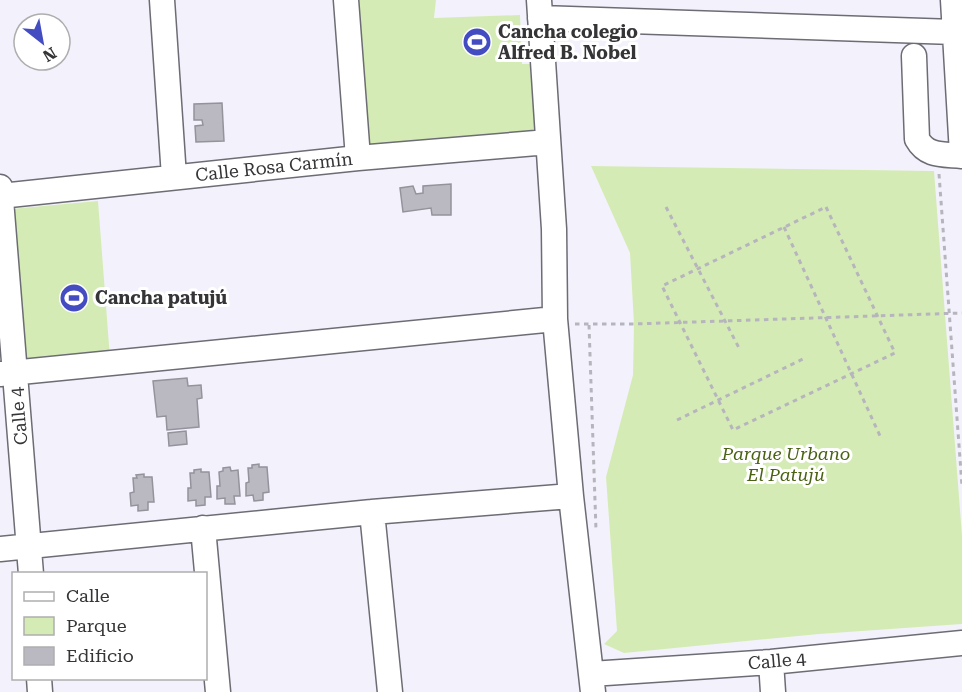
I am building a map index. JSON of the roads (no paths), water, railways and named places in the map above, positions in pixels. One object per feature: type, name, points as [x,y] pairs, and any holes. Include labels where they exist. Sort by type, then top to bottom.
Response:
[{"type":"street","points":[[162,0],[174,177]]},
{"type":"street","points":[[346,0],[358,158]]},
{"type":"street","points":[[915,56],[917,139],[922,148],[928,151],[962,155],[953,0]]},
{"type":"street","points":[[592,683],[571,496],[555,319],[554,229],[540,9],[954,32]]},
{"type":"street","name":"Calle Rosa Carmín","points":[[0,196],[358,158],[548,142]]},
{"type":"street","name":"Calle 4","points":[[0,188],[8,373],[31,572]]},
{"type":"street","points":[[8,373],[555,319]]},
{"type":"street","points":[[0,549],[372,512],[571,496]]},
{"type":"street","points":[[372,512],[390,692]]},
{"type":"street","points":[[203,528],[218,692]]},
{"type":"street","name":"Calle 4","points":[[592,683],[962,643]]},
{"type":"street","points":[[771,662],[773,692]]},
{"type":"place","name":"Cancha colegio Alfred B. Nobel","points":[[477,42]]},
{"type":"place","name":"Cancha patujú","points":[[74,298]]},
{"type":"park label","name":"Parque Urbano El Patujú","points":[[786,464]]}]
